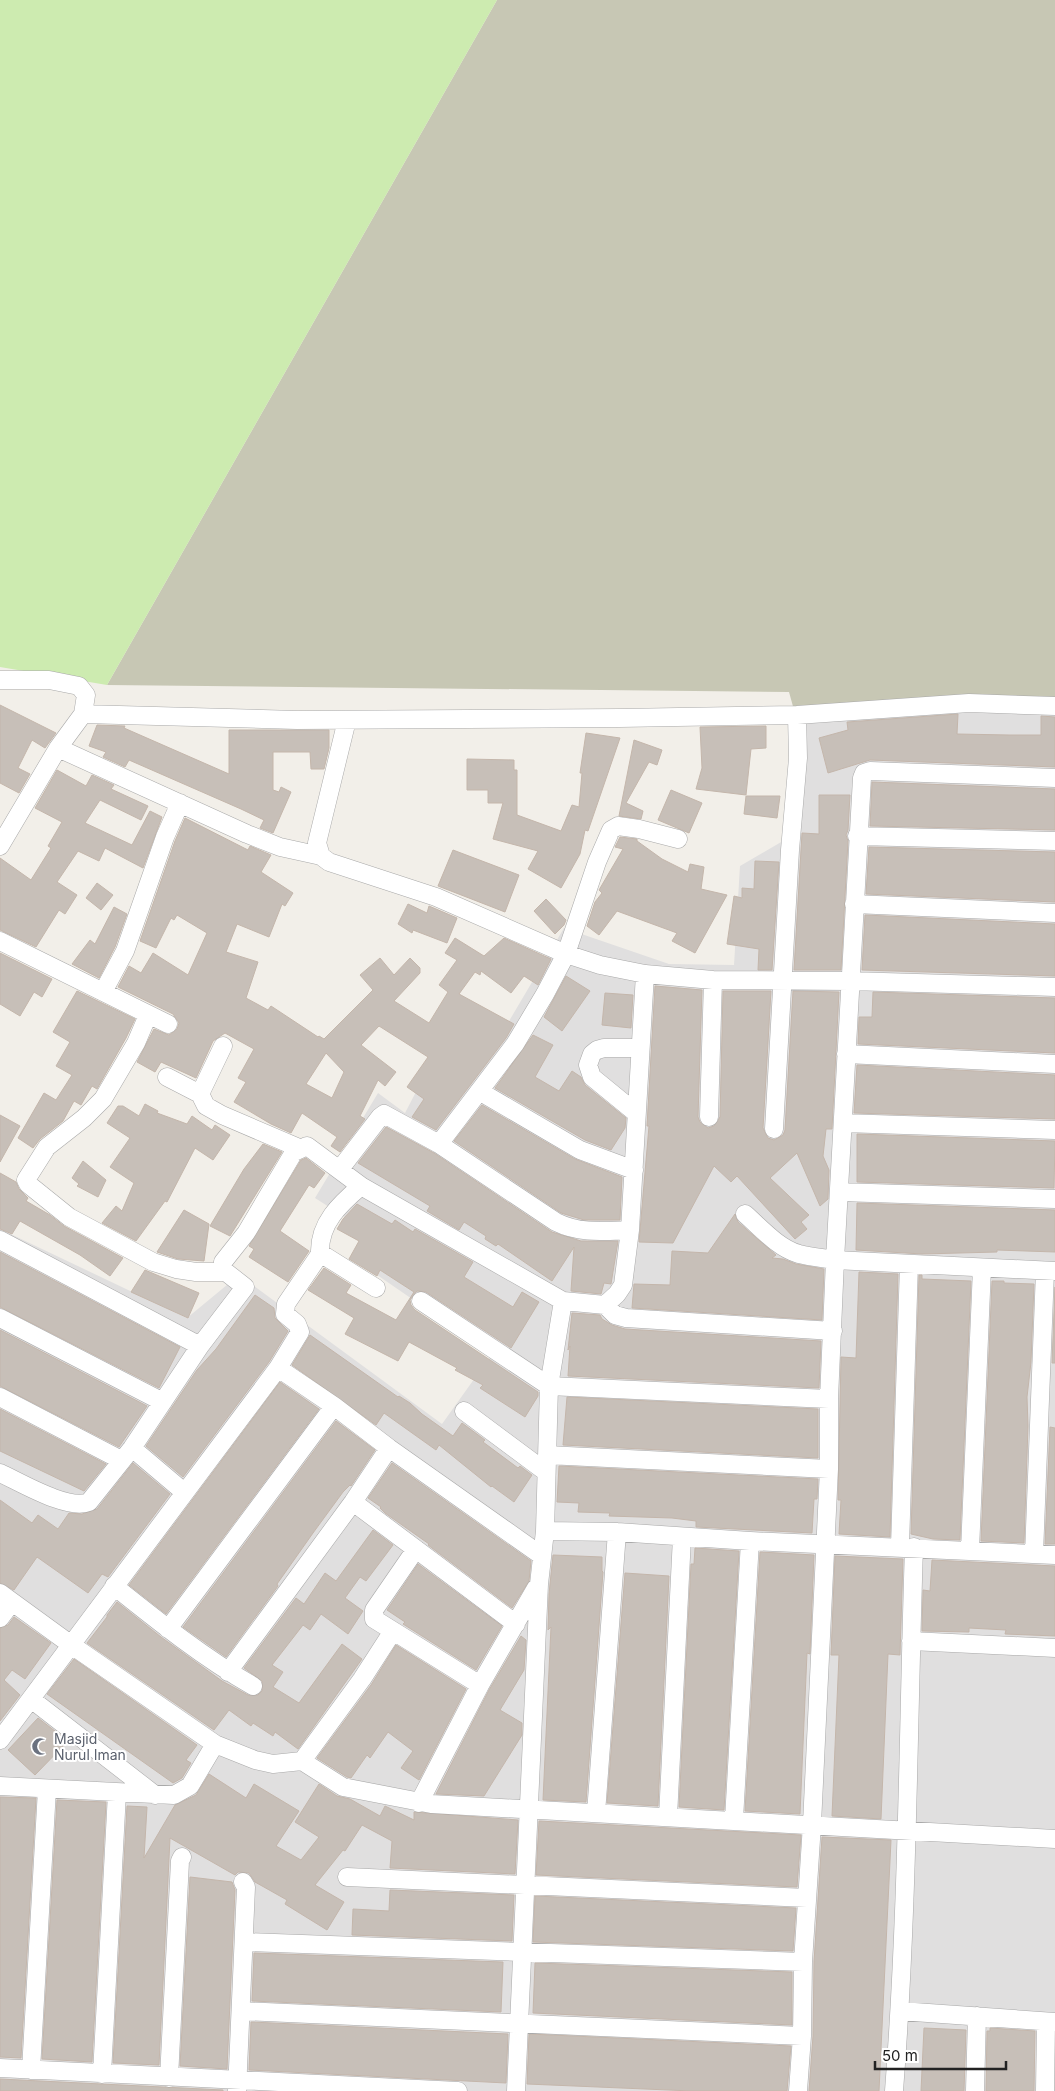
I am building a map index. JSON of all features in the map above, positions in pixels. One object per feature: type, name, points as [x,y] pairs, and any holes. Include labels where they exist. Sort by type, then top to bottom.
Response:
[{"type":"street","points":[[0,680],[49,680],[80,686],[86,695],[83,714],[58,748],[0,846]]},
{"type":"street","points":[[83,714],[347,720],[797,715],[969,703],[1055,706]]},
{"type":"street","points":[[774,1129],[782,980],[798,758],[797,715]]},
{"type":"street","points":[[321,856],[317,843],[347,720]]},
{"type":"street","points":[[58,748],[280,847],[321,856],[329,862],[436,898],[566,954],[600,965],[645,974],[713,980],[850,981],[1055,987]]},
{"type":"street","points":[[798,2091],[802,2036],[802,1962],[812,1824],[828,1469],[835,1260],[857,836],[862,778],[867,771],[1055,778]]},
{"type":"street","points":[[103,992],[125,951],[162,845],[180,803]]},
{"type":"street","points":[[439,1144],[515,1044],[566,954],[597,862],[611,830],[618,826],[678,839]]},
{"type":"street","points":[[857,836],[1055,842]]},
{"type":"street","points":[[854,904],[1055,913]]},
{"type":"street","points":[[0,942],[168,1024]]},
{"type":"street","points":[[605,1304],[623,1285],[630,1230],[639,1048],[645,974]]},
{"type":"street","points":[[709,1117],[713,980]]},
{"type":"street","points":[[0,1472],[51,1497],[66,1502],[86,1504],[89,1502],[127,1454],[200,1346],[245,1287],[224,1272],[196,1272],[153,1262],[69,1217],[28,1184],[26,1180],[47,1147],[84,1118],[103,1099],[136,1043],[148,1015]]},
{"type":"street","points":[[200,1094],[223,1046]]},
{"type":"street","points":[[636,1113],[592,1077],[588,1065],[592,1054],[597,1050],[604,1048],[639,1048]]},
{"type":"street","points":[[846,1054],[1055,1064]]},
{"type":"street","points":[[167,1077],[200,1094],[206,1106],[222,1115],[299,1148]]},
{"type":"street","points":[[479,1091],[580,1150],[634,1170]]},
{"type":"street","points":[[340,1169],[383,1115],[439,1144],[567,1228],[597,1231],[630,1230]]},
{"type":"street","points":[[843,1123],[1055,1130]]},
{"type":"street","points":[[224,1272],[222,1269],[223,1262],[246,1233],[294,1152],[299,1148],[307,1146],[361,1186],[563,1301],[605,1304],[615,1315],[626,1318],[833,1331]]},
{"type":"street","points":[[0,1740],[278,1368],[300,1332],[300,1328],[286,1314],[286,1304],[320,1254],[320,1241],[329,1219],[341,1203],[361,1186]]},
{"type":"street","points":[[840,1192],[1055,1199]]},
{"type":"street","points":[[745,1214],[770,1236],[792,1251],[807,1256],[835,1260],[1050,1271],[1034,1554]]},
{"type":"street","points":[[0,1240],[200,1346]]},
{"type":"street","points":[[320,1254],[376,1288]]},
{"type":"street","points":[[894,2091],[900,2011],[907,1830],[911,1641],[907,1547],[909,1264]]},
{"type":"street","points":[[970,1550],[982,1268]]},
{"type":"street","points":[[421,1301],[549,1386],[829,1399]]},
{"type":"street","points":[[516,2091],[539,1584],[545,1531],[549,1386],[563,1301]]},
{"type":"street","points":[[0,1318],[163,1402]]},
{"type":"street","points":[[278,1368],[334,1406],[389,1448],[542,1556]]},
{"type":"street","points":[[0,1397],[127,1454],[184,1492]]},
{"type":"street","points":[[168,1629],[334,1406]]},
{"type":"street","points":[[464,1411],[547,1463],[828,1469]]},
{"type":"street","points":[[228,1672],[353,1502],[389,1448]]},
{"type":"street","points":[[353,1502],[516,1624]]},
{"type":"street","points":[[545,1531],[617,1532],[750,1541],[1055,1555]]},
{"type":"street","points":[[596,1813],[617,1532]]},
{"type":"street","points":[[668,1816],[682,1537]]},
{"type":"street","points":[[734,1820],[750,1541]]},
{"type":"street","points":[[416,1549],[373,1613],[374,1619],[480,1685]]},
{"type":"street","points":[[419,1803],[480,1685],[539,1584]]},
{"type":"street","points":[[114,1586],[168,1629],[228,1672],[253,1686]]},
{"type":"street","points":[[0,1618],[6,1597],[70,1644],[215,1744],[255,1760],[273,1764],[302,1761],[343,1787],[419,1803],[1055,1839]]},
{"type":"street","points":[[302,1761],[362,1680],[393,1631]]},
{"type":"street","points":[[911,1641],[1055,1648]]},
{"type":"street","points":[[31,1699],[155,1795]]},
{"type":"street","points":[[0,1786],[174,1795],[190,1786],[215,1744]]},
{"type":"street","points":[[31,2070],[47,1789]]},
{"type":"street","points":[[102,2074],[117,1793]]},
{"type":"street","points":[[169,2078],[180,1861],[182,1857]]},
{"type":"street","points":[[347,1877],[807,1898]]},
{"type":"street","points":[[237,2086],[246,1887],[243,1882]]},
{"type":"street","points":[[244,1942],[802,1962]]},
{"type":"street","points":[[241,2011],[802,2036]]},
{"type":"street","points":[[900,2011],[1051,2022],[1045,2091]]},
{"type":"street","points":[[975,2091],[977,2016]]},
{"type":"street","points":[[0,2068],[169,2078],[237,2086],[458,2091]]},
{"type":"shaded area","points":[[497,0],[1055,0],[1055,697],[951,696],[794,710],[789,692],[107,685]]},
{"type":"shaded area","points":[[951,696],[1055,697],[1055,2091],[0,2091],[0,1229],[187,1318],[239,1275],[442,1424],[492,1354],[367,1268],[379,1239],[315,1198],[378,1093],[405,1113],[444,1038],[489,1055],[564,928],[669,964],[734,965],[740,866],[788,838],[794,710]]},
{"type":"green space","points":[[0,0],[497,0],[107,685],[0,667]]},
{"type":"building","points":[[0,705],[56,733],[45,748],[32,740],[18,768],[30,774],[19,793],[0,783]]},
{"type":"building","points":[[958,714],[957,734],[1041,735],[1041,716],[1055,717],[1055,767],[870,760],[828,773],[819,738],[848,730],[847,722]]},
{"type":"building","points":[[97,725],[125,726],[124,728],[229,774],[229,730],[329,730],[329,748],[324,769],[311,769],[310,752],[273,752],[273,790],[279,792],[281,787],[291,792],[273,833],[260,828],[264,820],[241,809],[129,760],[125,767],[103,757],[106,752],[89,746]]},
{"type":"building","points":[[766,726],[766,748],[751,749],[746,795],[696,789],[702,768],[700,727]]},
{"type":"building","points":[[586,733],[620,738],[588,831],[585,830],[580,854],[561,888],[528,869],[538,851],[493,839],[503,803],[488,803],[488,790],[467,790],[467,759],[514,760],[514,770],[517,770],[517,815],[561,831],[572,805],[579,807],[582,773],[580,773]]},
{"type":"building","points":[[634,740],[662,750],[657,765],[649,762],[626,803],[643,811],[641,819],[619,816]]},
{"type":"building","points":[[57,770],[86,786],[92,775],[114,785],[111,789],[148,806],[141,820],[100,800],[85,823],[132,845],[150,811],[162,817],[143,868],[105,848],[99,861],[78,851],[57,882],[77,895],[65,914],[59,910],[36,947],[0,930],[0,858],[31,880],[51,848],[48,846],[62,822],[35,808]]},
{"type":"building","points":[[872,782],[1055,789],[1055,830],[870,826]]},
{"type":"building","points":[[671,790],[702,803],[689,833],[658,820]]},
{"type":"building","points":[[819,795],[850,795],[846,835],[848,841],[841,970],[794,970],[802,833],[819,834]]},
{"type":"building","points":[[746,796],[780,796],[777,818],[744,814]]},
{"type":"building","points":[[185,818],[248,850],[250,846],[271,855],[261,872],[293,893],[285,906],[282,904],[269,937],[237,924],[226,952],[258,962],[246,998],[268,1010],[271,1006],[324,1039],[373,990],[360,975],[380,958],[394,975],[410,958],[420,968],[420,973],[394,1001],[429,1023],[448,992],[439,985],[457,960],[445,953],[455,938],[484,956],[504,938],[551,959],[538,985],[524,976],[511,993],[481,971],[480,975],[475,972],[459,994],[514,1024],[506,1038],[436,1130],[412,1117],[424,1099],[407,1087],[428,1057],[379,1026],[361,1045],[396,1072],[385,1086],[378,1080],[360,1116],[365,1119],[340,1152],[331,1146],[337,1137],[302,1113],[291,1133],[271,1124],[234,1102],[246,1082],[238,1078],[254,1049],[225,1033],[213,1041],[196,1078],[161,1062],[155,1072],[137,1062],[154,1029],[169,1035],[177,1029],[179,1023],[173,1014],[118,987],[129,966],[141,973],[153,953],[188,975],[207,933],[177,915],[174,920],[171,918],[156,948],[140,941]],"holes":[[[326,1053],[344,1072],[332,1098],[306,1084]]]},
{"type":"building","points":[[620,837],[637,839],[637,841],[662,859],[688,872],[690,864],[704,867],[701,889],[727,895],[695,953],[672,941],[677,933],[617,911],[599,935],[587,926],[595,902],[602,893],[599,890],[623,849],[615,847]]},
{"type":"building","points":[[869,847],[1055,852],[1055,902],[866,894]]},
{"type":"building","points":[[453,850],[519,875],[505,912],[438,886]]},
{"type":"building","points":[[755,861],[779,862],[772,970],[758,970],[759,949],[727,944],[734,896],[742,898],[742,888],[754,889]]},
{"type":"building","points":[[97,883],[113,895],[101,910],[86,898]]},
{"type":"building","points":[[546,899],[566,920],[564,925],[555,934],[534,911]]},
{"type":"building","points":[[408,904],[427,913],[429,906],[457,918],[447,943],[413,930],[412,933],[398,924]]},
{"type":"building","points":[[114,907],[127,914],[115,947],[99,978],[72,964],[90,940],[95,944]]},
{"type":"building","points":[[865,915],[1055,924],[1055,976],[862,970]]},
{"type":"building","points":[[0,953],[52,979],[42,997],[34,992],[20,1016],[0,1004]]},
{"type":"building","points":[[566,976],[590,991],[562,1031],[544,1017]]},
{"type":"building","points":[[655,986],[702,990],[698,1117],[700,1122],[708,1128],[714,1126],[720,1117],[723,991],[771,991],[763,1128],[768,1138],[774,1140],[783,1135],[785,1130],[793,991],[839,992],[832,1129],[826,1129],[823,1156],[829,1170],[828,1199],[820,1206],[797,1153],[770,1178],[809,1215],[801,1222],[807,1229],[795,1239],[737,1176],[731,1182],[714,1166],[673,1243],[639,1242],[649,1126],[647,1126]]},
{"type":"building","points":[[77,991],[135,1019],[97,1089],[92,1086],[81,1105],[74,1101],[63,1121],[40,1139],[33,1148],[18,1138],[44,1093],[56,1100],[72,1075],[56,1066],[70,1042],[53,1032]]},
{"type":"building","points":[[873,992],[1055,998],[1055,1053],[858,1044],[859,1017],[872,1017]]},
{"type":"building","points":[[605,993],[633,995],[631,1028],[602,1025]]},
{"type":"building","points":[[533,1035],[553,1045],[535,1077],[559,1091],[572,1071],[581,1077],[585,1085],[626,1118],[625,1128],[611,1150],[585,1140],[495,1088]]},
{"type":"building","points":[[857,1065],[1055,1075],[1055,1119],[854,1113]]},
{"type":"building","points":[[145,1104],[158,1111],[157,1113],[187,1124],[192,1116],[212,1130],[215,1125],[230,1135],[213,1160],[195,1148],[167,1202],[165,1201],[136,1241],[102,1223],[116,1206],[122,1211],[134,1183],[110,1167],[130,1138],[107,1123],[118,1106],[123,1106],[139,1116]]},
{"type":"building","points":[[482,1105],[575,1159],[622,1177],[620,1220],[584,1220],[561,1213],[454,1141]]},
{"type":"building","points":[[0,1115],[20,1126],[0,1162]]},
{"type":"building","points":[[386,1127],[434,1153],[552,1232],[581,1241],[618,1241],[611,1284],[604,1283],[601,1294],[571,1291],[574,1247],[552,1281],[498,1244],[496,1246],[485,1239],[486,1236],[464,1222],[459,1230],[427,1211],[430,1206],[358,1163]]},
{"type":"building","points":[[857,1134],[1055,1141],[1054,1188],[857,1182]]},
{"type":"building","points":[[263,1144],[282,1152],[230,1236],[210,1226],[244,1169]]},
{"type":"building","points":[[306,1158],[325,1173],[314,1188],[309,1185],[280,1231],[309,1251],[288,1282],[249,1257],[254,1249],[249,1246],[301,1160]]},
{"type":"building","points":[[83,1161],[106,1180],[98,1197],[77,1186],[79,1184],[72,1178]]},
{"type":"building","points":[[0,1173],[16,1182],[19,1189],[28,1198],[26,1201],[64,1226],[123,1258],[110,1276],[80,1255],[20,1221],[12,1234],[0,1229]]},
{"type":"building","points":[[857,1203],[1055,1210],[1055,1252],[997,1250],[997,1252],[922,1254],[856,1250]]},
{"type":"building","points":[[357,1204],[392,1224],[395,1220],[413,1232],[415,1229],[473,1262],[464,1277],[513,1307],[522,1292],[539,1302],[511,1348],[426,1292],[417,1291],[410,1300],[415,1310],[538,1392],[538,1396],[525,1417],[480,1388],[483,1385],[455,1370],[457,1368],[409,1342],[398,1361],[345,1334],[354,1318],[308,1290],[324,1268],[351,1285],[346,1293],[396,1320],[414,1292],[380,1270],[377,1276],[349,1259],[359,1241],[337,1229],[343,1219]]},
{"type":"building","points":[[184,1210],[209,1224],[204,1261],[178,1259],[157,1252]]},
{"type":"building","points":[[735,1214],[738,1222],[776,1255],[772,1258],[824,1269],[822,1320],[632,1308],[634,1284],[670,1285],[672,1251],[708,1253]]},
{"type":"building","points":[[0,1252],[180,1347],[159,1388],[0,1307]]},
{"type":"building","points":[[145,1270],[199,1293],[188,1318],[131,1292]]},
{"type":"building","points":[[859,1272],[898,1274],[890,1537],[839,1534],[841,1500],[838,1500],[841,1357],[856,1358]]},
{"type":"building","points":[[919,1275],[922,1275],[922,1279],[971,1281],[960,1540],[933,1539],[911,1534]]},
{"type":"building","points":[[992,1281],[1034,1284],[1031,1362],[1027,1397],[1028,1426],[1024,1543],[981,1541]]},
{"type":"building","points":[[1055,1287],[1055,1363],[1052,1363]]},
{"type":"building","points":[[255,1295],[274,1308],[275,1318],[288,1331],[269,1362],[183,1477],[146,1446],[197,1370],[216,1349]]},
{"type":"building","points":[[572,1313],[600,1315],[602,1319],[612,1325],[625,1329],[821,1341],[819,1388],[568,1376],[570,1346],[568,1350]]},
{"type":"building","points":[[0,1330],[147,1406],[119,1447],[0,1386]]},
{"type":"building","points":[[310,1335],[398,1397],[410,1403],[453,1436],[462,1423],[485,1440],[483,1442],[518,1468],[520,1466],[532,1475],[514,1502],[491,1487],[439,1445],[436,1450],[384,1413],[376,1425],[292,1365]]},
{"type":"building","points":[[280,1382],[319,1409],[166,1614],[129,1585]]},
{"type":"building","points":[[567,1397],[818,1409],[818,1458],[563,1445]]},
{"type":"building","points":[[0,1409],[106,1464],[84,1491],[0,1451]]},
{"type":"building","points":[[336,1421],[375,1450],[351,1486],[343,1492],[313,1533],[277,1584],[278,1586],[226,1657],[183,1627]]},
{"type":"building","points":[[1050,1427],[1055,1428],[1055,1544],[1045,1544]]},
{"type":"building","points":[[133,1463],[170,1494],[108,1577],[102,1574],[88,1593],[37,1557],[14,1590],[0,1583],[0,1500],[32,1523],[38,1515],[58,1529],[69,1513],[82,1514],[97,1509]]},
{"type":"building","points":[[392,1463],[531,1561],[529,1581],[512,1608],[429,1544],[385,1513],[381,1507],[368,1498]]},
{"type":"building","points":[[559,1466],[818,1479],[817,1499],[814,1499],[812,1533],[696,1527],[696,1521],[672,1518],[609,1516],[610,1513],[578,1512],[579,1503],[557,1502]]},
{"type":"building","points":[[373,1530],[393,1545],[366,1581],[360,1577],[345,1598],[363,1611],[348,1634],[321,1614],[310,1630],[303,1625],[272,1665],[283,1672],[273,1687],[299,1703],[342,1644],[362,1659],[298,1749],[275,1732],[273,1736],[253,1723],[251,1726],[229,1710],[214,1730],[87,1643],[117,1602],[161,1637],[222,1681],[248,1695],[258,1695],[262,1691],[262,1681],[244,1668],[296,1598],[304,1604],[325,1573],[336,1581]]},
{"type":"building","points":[[695,1548],[739,1551],[724,1810],[679,1807],[691,1564],[694,1564]]},
{"type":"building","points":[[760,1552],[814,1555],[810,1654],[807,1653],[800,1814],[745,1811]]},
{"type":"building","points":[[553,1555],[602,1557],[603,1572],[586,1802],[543,1800],[551,1627],[548,1630],[549,1594]]},
{"type":"building","points":[[835,1556],[903,1559],[900,1655],[888,1654],[881,1819],[832,1816],[839,1655],[831,1655]]},
{"type":"building","points":[[932,1560],[1055,1566],[1055,1636],[1005,1634],[1006,1630],[969,1628],[969,1632],[922,1631],[923,1590],[930,1591]]},
{"type":"building","points":[[418,1564],[502,1626],[476,1670],[403,1624],[405,1622],[387,1610]]},
{"type":"building","points":[[625,1573],[669,1576],[658,1806],[607,1803]]},
{"type":"building","points":[[14,1617],[51,1643],[25,1679],[12,1670],[4,1680],[20,1695],[0,1721],[0,1628],[8,1625]]},
{"type":"building","points":[[521,1636],[526,1640],[524,1670],[500,1710],[522,1723],[522,1735],[484,1796],[436,1794],[489,1690]]},
{"type":"building","points":[[396,1645],[466,1689],[419,1780],[401,1768],[413,1751],[388,1732],[370,1758],[367,1755],[351,1778],[347,1777],[317,1758],[371,1685]]},
{"type":"building","points":[[74,1659],[197,1745],[186,1760],[191,1763],[182,1778],[173,1783],[47,1694]]},
{"type":"building","points":[[38,1718],[68,1741],[35,1775],[8,1750]]},
{"type":"building","points":[[209,1774],[246,1798],[254,1784],[299,1811],[276,1846],[301,1860],[319,1837],[295,1822],[319,1784],[337,1796],[350,1799],[380,1816],[385,1806],[414,1820],[414,1812],[518,1820],[515,1874],[390,1868],[392,1841],[362,1825],[345,1851],[343,1850],[315,1885],[344,1902],[327,1930],[285,1904],[287,1900],[255,1882],[249,1873],[238,1872],[235,1875],[170,1838],[159,2065],[113,2063],[127,1806],[147,1807],[144,1858],[175,1805],[196,1795]]},
{"type":"building","points":[[0,1797],[36,1798],[21,2058],[0,2057]]},
{"type":"building","points":[[57,1800],[106,1802],[92,2062],[42,2059]]},
{"type":"building","points":[[539,1821],[801,1835],[797,1887],[536,1875]]},
{"type":"building","points":[[822,1837],[891,1840],[879,2091],[809,2091],[813,2036],[814,1962]]},
{"type":"building","points":[[190,1877],[232,1882],[235,1890],[227,2069],[180,2066]]},
{"type":"building","points":[[390,1890],[514,1895],[512,1941],[352,1935],[353,1909],[389,1911]]},
{"type":"building","points":[[535,1896],[796,1908],[793,1951],[533,1942]]},
{"type":"building","points":[[254,1953],[503,1962],[501,2012],[252,2001]]},
{"type":"building","points":[[535,1963],[792,1972],[792,2025],[533,2013]]},
{"type":"building","points":[[251,2022],[508,2034],[506,2083],[249,2070]]},
{"type":"building","points":[[924,2028],[966,2030],[964,2091],[921,2091]]},
{"type":"building","points":[[990,2028],[1035,2031],[1034,2091],[986,2091],[987,2031],[990,2031]]},
{"type":"building","points":[[529,2034],[791,2046],[787,2091],[692,2091],[527,2084]]},
{"type":"building","points":[[0,2079],[223,2090],[223,2091],[0,2091]]},
{"type":"place","name":"Masjid Nurul Iman","points":[[40,1747]]}]
